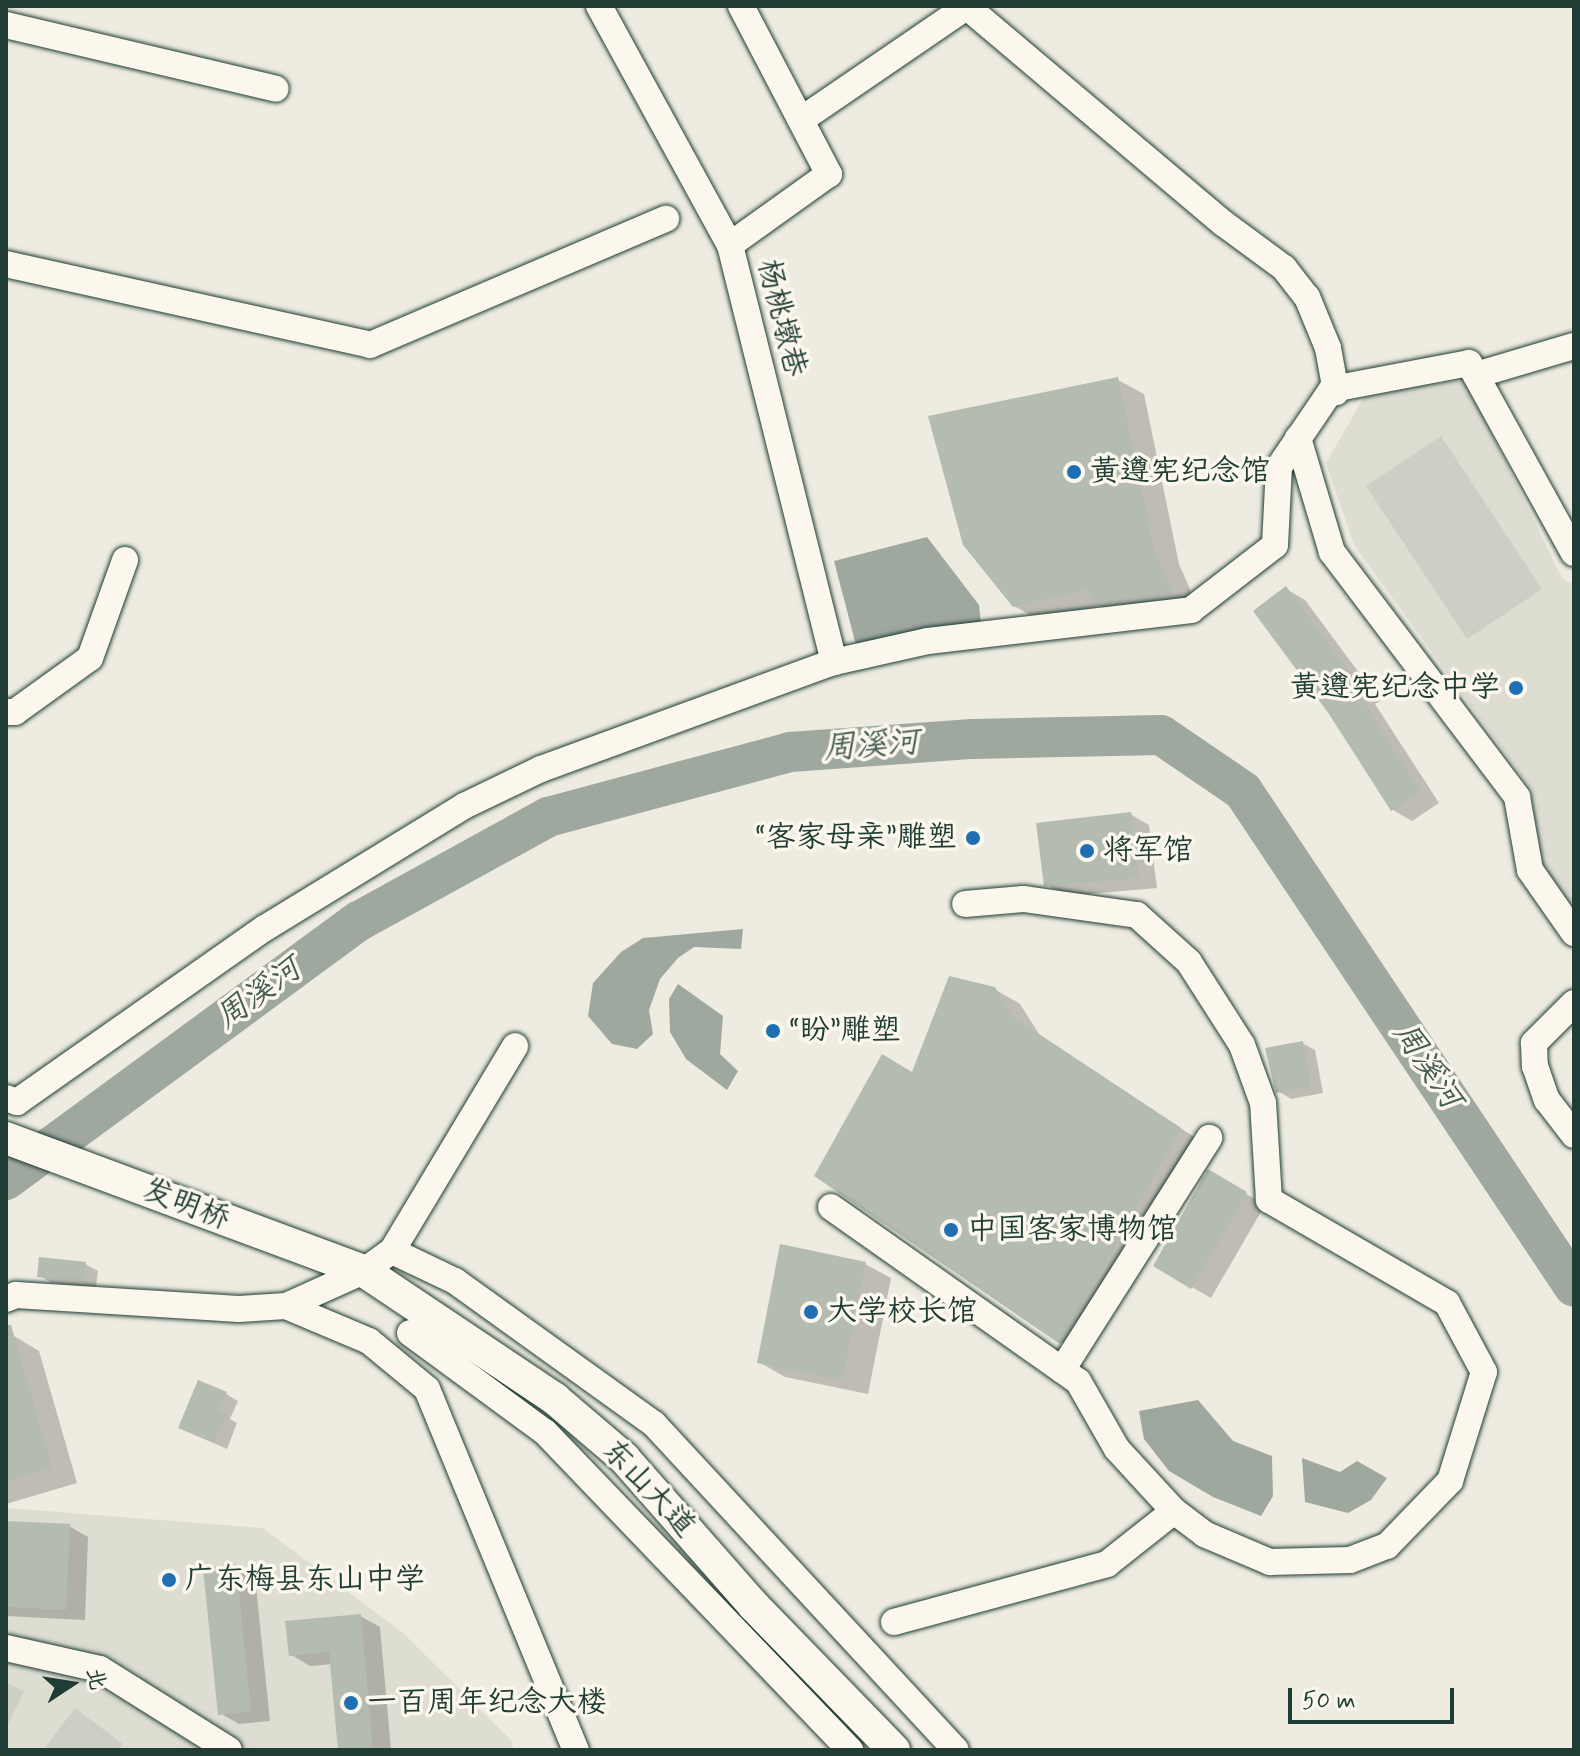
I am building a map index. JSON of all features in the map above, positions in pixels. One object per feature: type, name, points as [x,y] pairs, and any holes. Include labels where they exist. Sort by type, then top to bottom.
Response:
[{"type":"main road","name":"发明桥","points":[[7,1138],[364,1271]]},
{"type":"main road","name":"东山大道","points":[[364,1271],[555,1399],[624,1458],[754,1606],[894,1750]]},
{"type":"street","points":[[599,6],[730,245]]},
{"type":"street","name":"杨桃墩巷","points":[[741,6],[829,174],[730,245],[834,662]]},
{"type":"street","points":[[801,120],[966,6],[1223,223],[1284,268],[1307,297],[1328,348],[1336,392]]},
{"type":"street","points":[[6,25],[276,89]]},
{"type":"street","points":[[6,264],[370,345],[666,219]]},
{"type":"street","points":[[1476,375],[1574,346]]},
{"type":"street","points":[[6,1098],[17,1102],[265,928],[464,806],[541,769],[834,662],[928,641],[1191,610],[1275,545],[1279,467],[1332,389],[1469,363],[1574,553]]},
{"type":"street","points":[[1298,438],[1332,552],[1517,797],[1530,870],[1574,933]]},
{"type":"street","points":[[6,712],[15,712],[90,658],[125,560]]},
{"type":"street","points":[[831,1207],[1078,1381],[1117,1449],[1174,1511],[1204,1534],[1270,1562],[1350,1560],[1387,1546],[1450,1481],[1484,1372],[1447,1303],[1269,1200],[1263,1103],[1242,1045],[1189,962],[1137,915],[1023,899],[965,904]]},
{"type":"street","points":[[1574,1003],[1534,1043],[1535,1066],[1547,1100],[1574,1135]]},
{"type":"street","points":[[9,1292],[239,1309],[286,1306],[364,1271],[392,1251],[515,1046]]},
{"type":"street","points":[[1062,1370],[1209,1138]]},
{"type":"street","points":[[392,1251],[455,1281],[654,1424],[956,1750]]},
{"type":"street","points":[[286,1306],[369,1341],[427,1389],[576,1750]]},
{"type":"street","points":[[410,1333],[545,1432],[850,1750]]},
{"type":"street","points":[[894,1622],[1107,1564],[1174,1511]]},
{"type":"street","points":[[6,1648],[100,1669],[229,1750]]},
{"type":"shaded area","name":"黄遵宪纪念中学","points":[[1466,381],[1562,578],[1574,585],[1574,918],[1546,878],[1534,831],[1532,790],[1354,545],[1326,463],[1368,390]]},
{"type":"shaded area","points":[[1441,436],[1542,589],[1467,639],[1366,486]]},
{"type":"shaded area","points":[[927,537],[979,605],[981,623],[857,649],[834,561]]},
{"type":"shaded area","points":[[743,929],[741,949],[694,947],[678,958],[660,979],[649,1010],[653,1034],[637,1049],[612,1044],[588,1016],[593,983],[621,952],[643,938]]},
{"type":"shaded area","points":[[678,984],[723,1016],[720,1054],[738,1071],[727,1090],[686,1059],[670,1032],[669,999]]},
{"type":"shaded area","points":[[1198,1400],[1233,1441],[1272,1456],[1273,1496],[1261,1516],[1213,1497],[1169,1471],[1144,1439],[1139,1411]]},
{"type":"shaded area","points":[[1302,1458],[1340,1472],[1357,1461],[1387,1478],[1371,1500],[1348,1513],[1305,1502]]},
{"type":"shaded area","name":"广东梅县东山中学","points":[[6,1508],[263,1528],[402,1632],[512,1741],[513,1750],[6,1750]]},
{"type":"shaded area","points":[[6,1682],[24,1691],[6,1728]]},
{"type":"shaded area","points":[[75,1708],[123,1744],[118,1750],[43,1750]]},
{"type":"building","points":[[1118,377],[1154,548],[1174,596],[1094,605],[1086,589],[1013,607],[963,545],[928,416]]},
{"type":"building","points":[[1286,586],[1362,689],[1357,692],[1421,792],[1391,811],[1329,714],[1253,611]]},
{"type":"building","name":"将军馆","points":[[1131,812],[1139,878],[1044,886],[1036,823]]},
{"type":"building","points":[[949,976],[995,987],[1013,1017],[1181,1128],[1060,1344],[814,1176],[882,1054],[912,1072]]},
{"type":"building","points":[[1303,1041],[1311,1087],[1276,1093],[1265,1048]]},
{"type":"building","points":[[1208,1169],[1247,1192],[1191,1289],[1153,1266]]},
{"type":"building","name":"大学校长馆","points":[[780,1244],[866,1262],[842,1380],[757,1363]]},
{"type":"building","points":[[39,1257],[86,1262],[84,1281],[37,1277]]},
{"type":"building","points":[[6,1325],[11,1325],[52,1468],[6,1481]]},
{"type":"building","points":[[198,1380],[227,1392],[219,1411],[226,1415],[214,1443],[178,1428]]},
{"type":"building","points":[[6,1521],[70,1524],[66,1610],[6,1607]]},
{"type":"building","points":[[236,1564],[251,1711],[218,1715],[203,1568]]},
{"type":"building","name":"一百周年纪念大楼","points":[[361,1614],[373,1750],[338,1750],[329,1652],[289,1656],[285,1621]]},
{"type":"waterway","name":"周溪河","points":[[6,1180],[359,921],[548,817],[790,752],[973,739],[1161,735],[1243,791],[1574,1287]]},
{"type":"place","name":"黄遵宪纪念馆","points":[[1074,472]]},
{"type":"place","name":"黄遵宪纪念中学","points":[[1516,688]]},
{"type":"place","name":"“客家母亲”雕塑","points":[[973,838]]},
{"type":"place","name":"将军馆","points":[[1087,851]]},
{"type":"place","name":"“盼”雕塑","points":[[773,1031]]},
{"type":"place","name":"中国客家博物馆","points":[[951,1230]]},
{"type":"place","name":"大学校长馆","points":[[811,1312]]},
{"type":"place","name":"广东梅县东山中学","points":[[169,1580]]},
{"type":"place","name":"一百周年纪念大楼","points":[[351,1703]]}]
